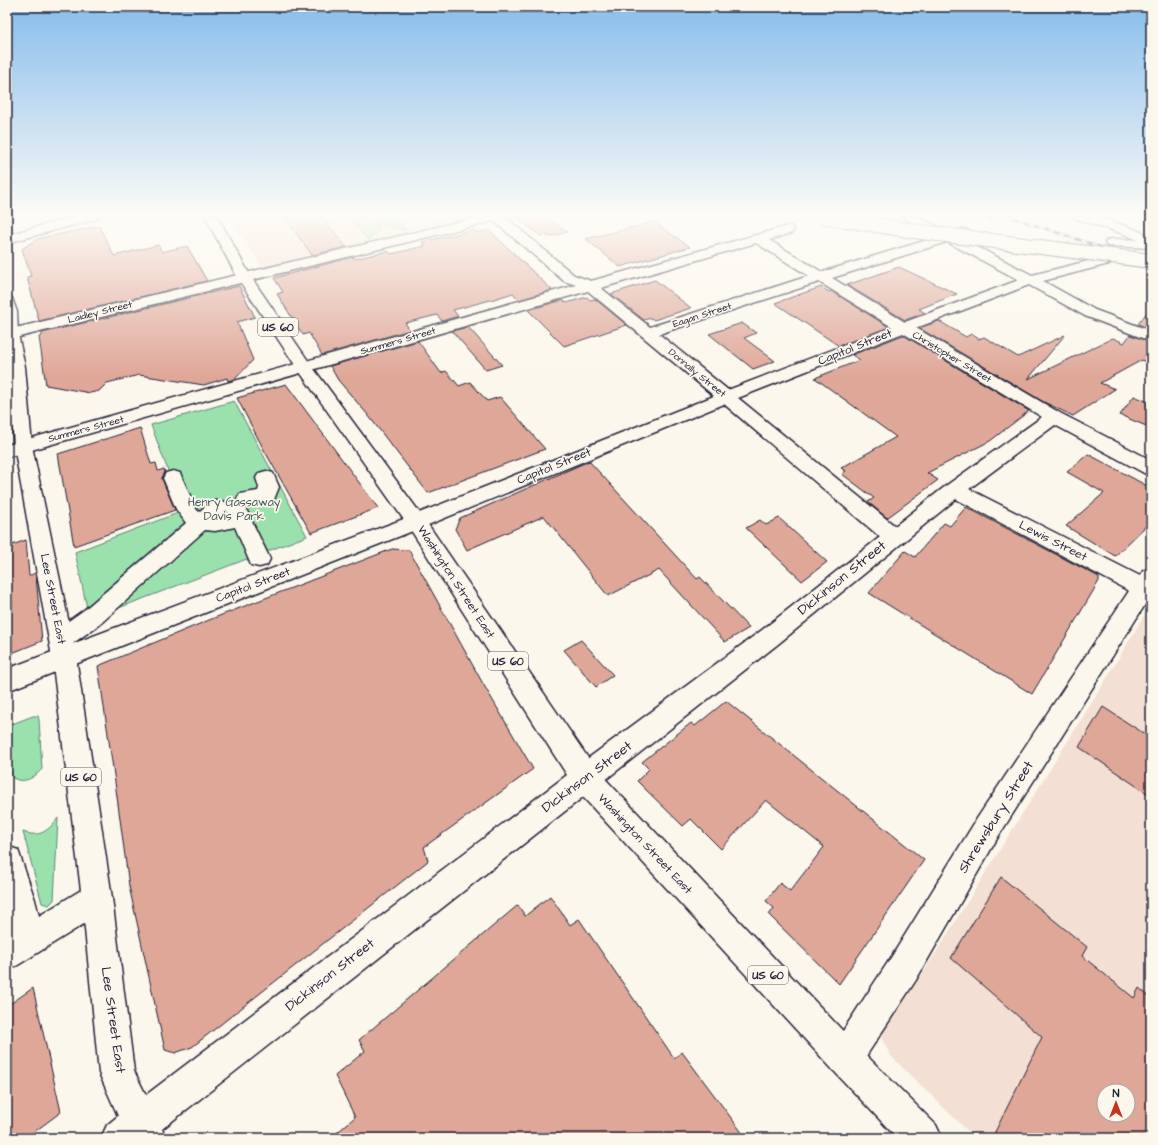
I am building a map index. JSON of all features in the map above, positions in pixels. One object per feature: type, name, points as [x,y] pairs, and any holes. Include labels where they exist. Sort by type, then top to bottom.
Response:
[{"type":"main road","name":"Washington Street East","points":[[240,269],[305,368],[416,522],[585,778],[845,1058],[923,1138]]},
{"type":"main road","name":"Laidley Street","points":[[9,335],[276,269]]},
{"type":"main road","name":"Donnally Street","points":[[559,269],[569,278],[590,286],[894,537]]},
{"type":"main road","name":"Summers Street","points":[[15,449],[305,368],[648,269]]},
{"type":"main road","name":"Christopher Street","points":[[809,269],[902,328],[1054,417],[1151,468]]},
{"type":"main road","name":"Eagan Street","points":[[647,333],[842,269]]},
{"type":"main road","points":[[1011,269],[1090,313],[1151,336]]},
{"type":"main road","points":[[1026,269],[1031,280]]},
{"type":"main road","name":"Capitol Street","points":[[7,680],[63,648],[416,522],[902,328],[1031,280],[1072,269]]},
{"type":"main road","name":"Lee Street East","points":[[7,301],[10,312],[9,335],[17,367],[15,449],[63,648],[97,898],[118,1073],[135,1133]]},
{"type":"main road","name":"Dickinson Street","points":[[135,1133],[585,778],[770,636],[954,490],[1054,417]]},
{"type":"main road","points":[[63,648],[92,617],[201,522],[238,503],[266,497],[272,476]]},
{"type":"main road","points":[[174,478],[189,515],[201,522]]},
{"type":"main road","name":"Lewis Street","points":[[954,490],[1149,586]]},
{"type":"main road","points":[[238,503],[259,559]]},
{"type":"main road","name":"Shrewsbury Street","points":[[845,1058],[904,968],[988,827],[1149,586]]},
{"type":"main road","points":[[7,860],[20,900],[18,947]]},
{"type":"main road","points":[[18,947],[97,898]]},
{"type":"shaded area","points":[[1151,604],[1151,1138],[975,1138],[891,1056],[883,1041],[883,1031],[925,970],[1099,691]]},
{"type":"green space","name":"Henry Gassaway Davis Park","points":[[234,401],[307,536],[103,614],[88,613],[75,552],[183,511],[151,425]]},
{"type":"green space","points":[[33,716],[38,716],[39,720],[42,769],[29,779],[17,780],[13,778],[7,762],[7,726]]},
{"type":"green space","points":[[58,818],[54,900],[49,905],[42,903],[23,832],[29,834],[39,834],[51,827]]},
{"type":"building","points":[[29,269],[200,269],[207,281],[39,321],[27,277],[31,276]]},
{"type":"building","points":[[306,269],[530,269],[552,290],[519,300],[513,293],[453,310],[458,316],[442,321],[437,315],[405,323],[410,330],[322,355],[309,333],[303,335],[277,294],[283,292],[274,278]]},
{"type":"building","points":[[892,269],[904,269],[957,294],[919,309],[925,313],[905,320],[847,285]]},
{"type":"building","points":[[655,280],[691,308],[654,320],[651,318],[644,320],[611,294]]},
{"type":"building","points":[[239,286],[255,317],[237,322],[253,360],[235,379],[228,381],[227,378],[204,385],[139,375],[107,383],[99,391],[90,393],[46,385],[39,337],[42,336],[42,333]]},
{"type":"building","points":[[821,287],[829,292],[831,291],[889,327],[839,346],[775,303]]},
{"type":"building","points":[[587,297],[590,300],[595,299],[627,325],[564,346],[528,310],[563,300],[566,303]]},
{"type":"building","points":[[1151,307],[1151,329],[1138,324]]},
{"type":"building","points":[[939,321],[966,337],[971,334],[979,339],[984,337],[1018,357],[1065,335],[1028,379],[1113,338],[1124,343],[1130,335],[1151,342],[1151,365],[1142,360],[1100,383],[1115,389],[1073,416],[1042,401],[919,328]]},
{"type":"building","points":[[742,323],[756,333],[744,338],[775,361],[753,369],[709,334]]},
{"type":"building","points":[[468,327],[502,365],[486,370],[452,331]]},
{"type":"building","points":[[903,335],[1029,411],[990,441],[927,473],[938,480],[887,518],[868,502],[874,498],[842,474],[846,471],[841,468],[896,437],[815,378],[860,360],[852,355]]},
{"type":"building","points":[[418,341],[441,373],[446,371],[459,386],[470,382],[487,401],[500,397],[545,449],[428,493],[368,415],[338,380],[330,366]]},
{"type":"building","points":[[286,384],[378,508],[311,533],[263,448],[237,398]]},
{"type":"building","points":[[1134,396],[1151,403],[1151,428],[1120,415]]},
{"type":"building","points":[[140,428],[151,464],[156,463],[158,471],[164,469],[165,472],[162,479],[175,510],[74,546],[58,454]]},
{"type":"building","points":[[1088,454],[1151,488],[1151,521],[1115,556],[1066,526],[1104,493],[1067,472]]},
{"type":"building","points":[[589,461],[697,579],[700,577],[749,628],[725,642],[659,570],[608,596],[544,516],[467,550],[455,529],[460,518]]},
{"type":"building","points":[[966,507],[1099,577],[1099,581],[1032,694],[869,593],[905,551],[915,557],[944,523],[950,526]]},
{"type":"building","points":[[779,518],[827,562],[802,581],[746,528],[760,520],[766,525]]},
{"type":"building","points":[[26,540],[29,576],[35,573],[36,576],[42,641],[7,655],[7,547]]},
{"type":"building","points":[[392,549],[409,550],[482,682],[533,769],[424,847],[428,861],[192,1047],[175,1053],[165,1050],[129,886],[98,666],[214,618]]},
{"type":"building","points":[[581,640],[613,675],[596,687],[564,650]]},
{"type":"building","points":[[726,701],[924,860],[839,984],[769,915],[774,908],[766,901],[780,883],[790,891],[824,847],[766,800],[721,849],[691,819],[683,826],[637,781],[649,769],[642,762],[691,723],[695,726]]},
{"type":"building","points":[[1103,707],[1151,738],[1151,796],[1079,747]]},
{"type":"building","points":[[1001,877],[1087,947],[1082,956],[1134,998],[1139,988],[1151,998],[1151,1138],[992,1138],[1042,1037],[951,958]]},
{"type":"building","points":[[550,896],[570,925],[579,919],[674,1058],[682,1052],[746,1138],[331,1138],[355,1117],[335,1076],[365,1051],[359,1040],[518,905],[525,916]]},
{"type":"building","points":[[33,988],[61,1112],[26,1138],[7,1138],[7,1006]]}]
